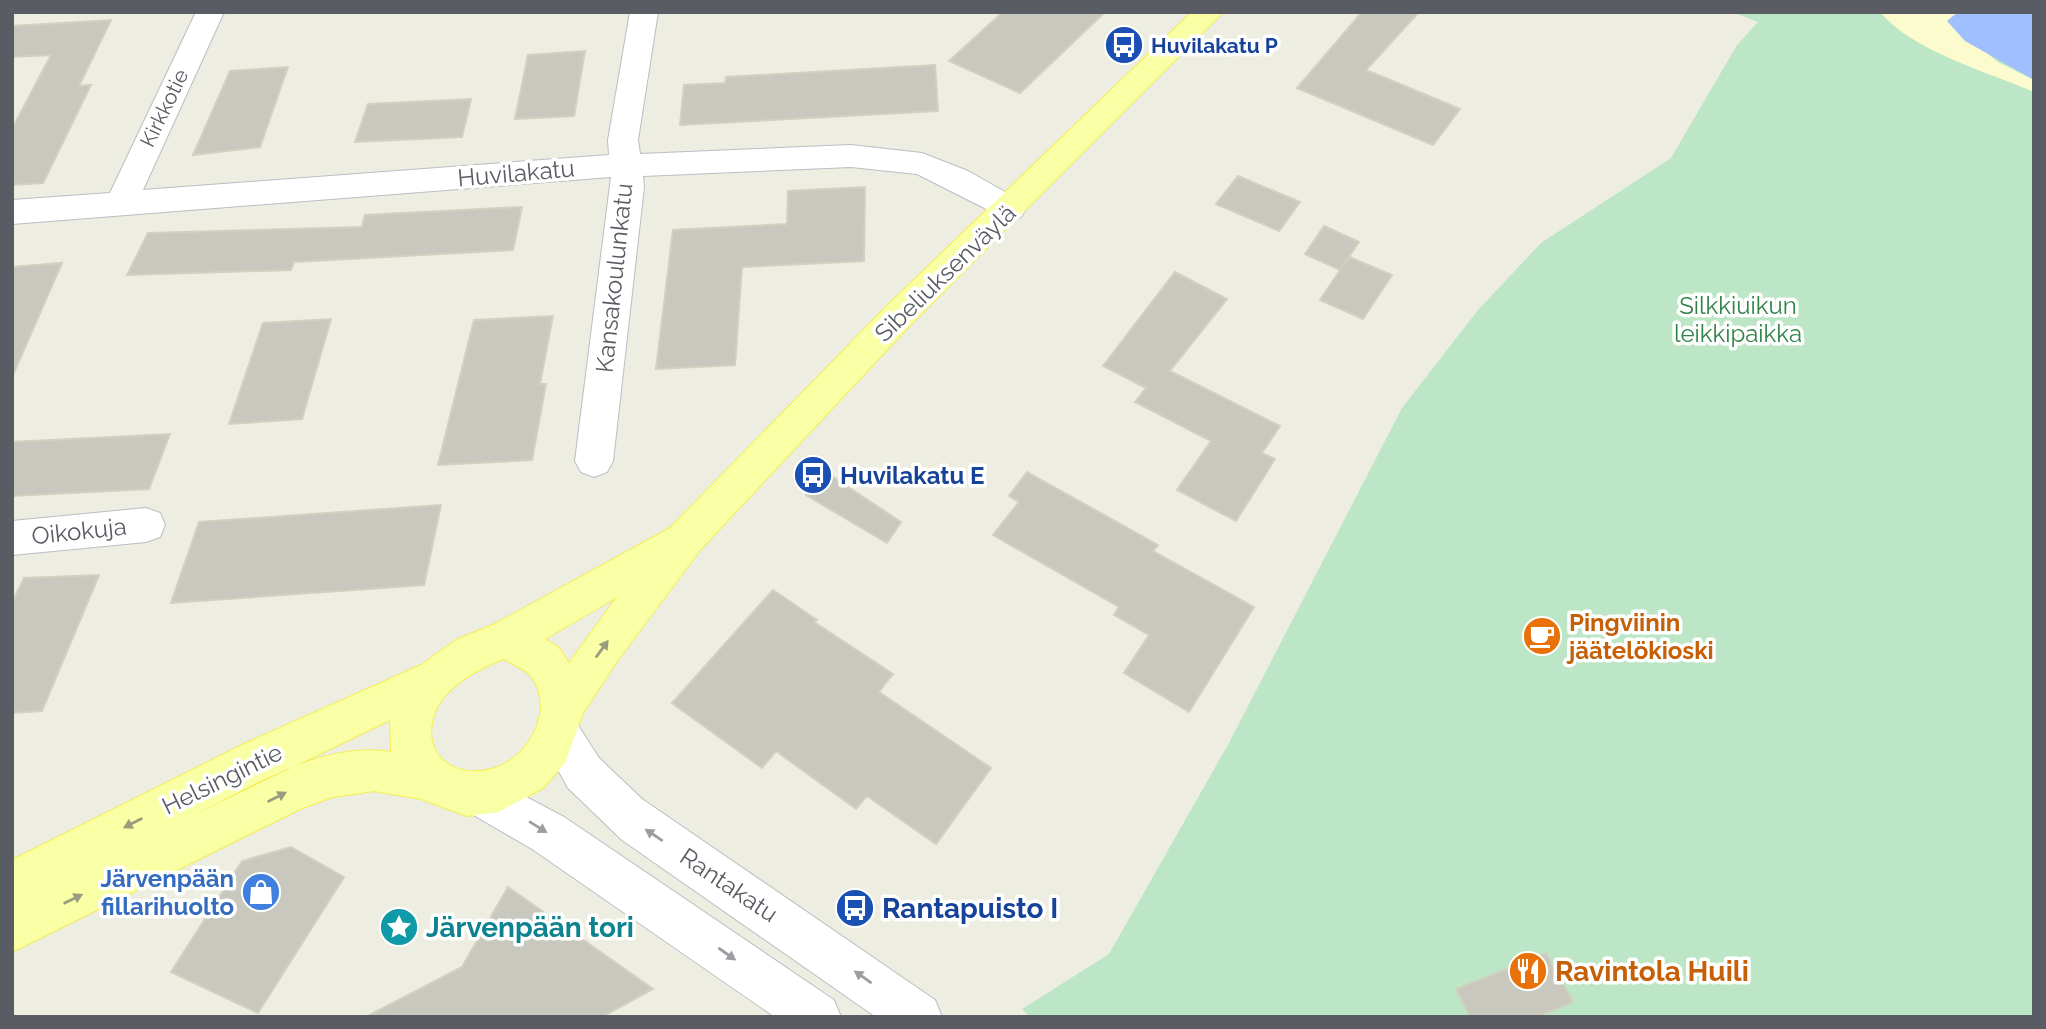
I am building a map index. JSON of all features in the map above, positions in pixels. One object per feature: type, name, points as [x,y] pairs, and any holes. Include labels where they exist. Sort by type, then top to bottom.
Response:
[{"type":"main road","name":"Sibeliuksenväylä","points":[[562,720],[601,648],[686,538],[899,315],[1209,12]]},
{"type":"main road","name":"Sibeliuksenväylä","points":[[507,639],[603,582],[686,538]]},
{"type":"main road","points":[[507,639],[530,647],[548,662],[559,682],[562,720],[536,767],[517,781],[479,794],[459,794],[442,789],[428,779],[416,762],[410,741],[412,718],[421,696],[434,679],[465,655],[507,639]]},
{"type":"main road","name":"Helsingintie","points":[[12,884],[259,759],[434,679]]},
{"type":"main road","name":"Helsingintie","points":[[12,929],[292,790],[333,776],[374,770],[428,779]]},
{"type":"street","name":"Kirkkotie","points":[[121,204],[210,12]]},
{"type":"street","name":"Kansakoulunkatu","points":[[594,461],[628,187],[623,165],[623,140],[644,12]]},
{"type":"street","name":"Huvilakatu","points":[[12,212],[623,165],[851,156],[898,161],[933,169],[1010,209]]},
{"type":"street","name":"Oikokuja","points":[[12,538],[146,525]]},
{"type":"street","name":"Rantakatu","points":[[562,720],[579,769],[603,797],[918,1017]]},
{"type":"street","points":[[479,794],[548,833],[817,1017]]},
{"type":"green space","name":"Silkkiuikun leikkipaikka","points":[[1732,12],[2034,12],[2034,1017],[1030,1017],[1022,1009],[1109,954],[1229,743],[1402,408],[1478,310],[1541,243],[1671,158],[1737,45],[1758,22]]},
{"type":"sand","points":[[1880,12],[1958,12],[1948,21],[1998,62],[2034,80],[2034,92],[1931,49],[1894,26]]},
{"type":"water","points":[[1958,12],[2034,12],[2034,80],[1965,41],[1947,21]]},
{"type":"building","points":[[1003,12],[1105,12],[1020,93],[949,61]]},
{"type":"building","points":[[1362,12],[1419,12],[1366,70],[1460,109],[1433,145],[1297,88]]},
{"type":"building","points":[[111,20],[79,86],[91,85],[43,183],[12,185],[12,129],[51,55],[12,57],[12,26]]},
{"type":"building","points":[[585,51],[574,116],[515,119],[528,55]]},
{"type":"building","points":[[935,65],[938,111],[680,125],[684,85],[725,83],[726,77]]},
{"type":"building","points":[[288,67],[260,147],[193,155],[230,71]]},
{"type":"building","points":[[471,99],[462,137],[355,142],[368,104]]},
{"type":"building","points":[[1238,176],[1300,202],[1279,231],[1216,204]]},
{"type":"building","points":[[865,187],[864,261],[742,267],[735,365],[656,369],[673,230],[787,224],[788,191]]},
{"type":"building","points":[[522,207],[513,250],[294,262],[291,270],[127,275],[148,233],[362,227],[365,215]]},
{"type":"building","points":[[1324,226],[1359,242],[1340,270],[1305,254]]},
{"type":"building","points":[[1349,257],[1392,275],[1363,319],[1320,300]]},
{"type":"building","points":[[62,263],[12,377],[12,267]]},
{"type":"building","points":[[1175,272],[1227,299],[1170,371],[1280,426],[1262,453],[1275,459],[1236,521],[1177,490],[1211,441],[1135,402],[1146,388],[1103,366]]},
{"type":"building","points":[[553,316],[540,384],[546,384],[532,460],[438,465],[474,320]]},
{"type":"building","points":[[331,319],[302,419],[229,424],[263,323]]},
{"type":"building","points":[[170,434],[149,489],[12,496],[12,442]]},
{"type":"building","points":[[1027,472],[1158,545],[1153,551],[1254,607],[1189,712],[1124,673],[1149,635],[1114,615],[1119,607],[993,535],[1019,502],[1009,496]]},
{"type":"building","points":[[827,473],[901,522],[887,543],[806,495]]},
{"type":"building","points":[[441,505],[424,585],[171,603],[199,522]]},
{"type":"building","points":[[99,575],[42,711],[12,713],[12,603],[24,578]]},
{"type":"building","points":[[773,590],[817,620],[814,622],[893,674],[879,692],[991,768],[936,844],[867,796],[856,809],[776,751],[762,768],[672,703]]},
{"type":"building","points":[[291,847],[344,877],[258,1013],[171,972],[242,861]]},
{"type":"building","points":[[508,887],[653,989],[602,1017],[366,1017],[462,967]]},
{"type":"building","name":"Ravintola Huili","points":[[1546,953],[1573,1002],[1538,1017],[1470,1017],[1456,989]]},
{"type":"place","name":"Huvilakatu P","points":[[1124,45]]},
{"type":"place","name":"Huvilakatu E","points":[[813,475]]},
{"type":"place","name":"Pingviinin jäätelökioski","points":[[1542,636]]},
{"type":"place","name":"Järvenpään fillarihuolto","points":[[261,892]]},
{"type":"place","name":"Rantapuisto I","points":[[855,908]]},
{"type":"place","name":"Järvenpään tori","points":[[399,927]]},
{"type":"place","name":"Ravintola Huili","points":[[1528,971]]}]
